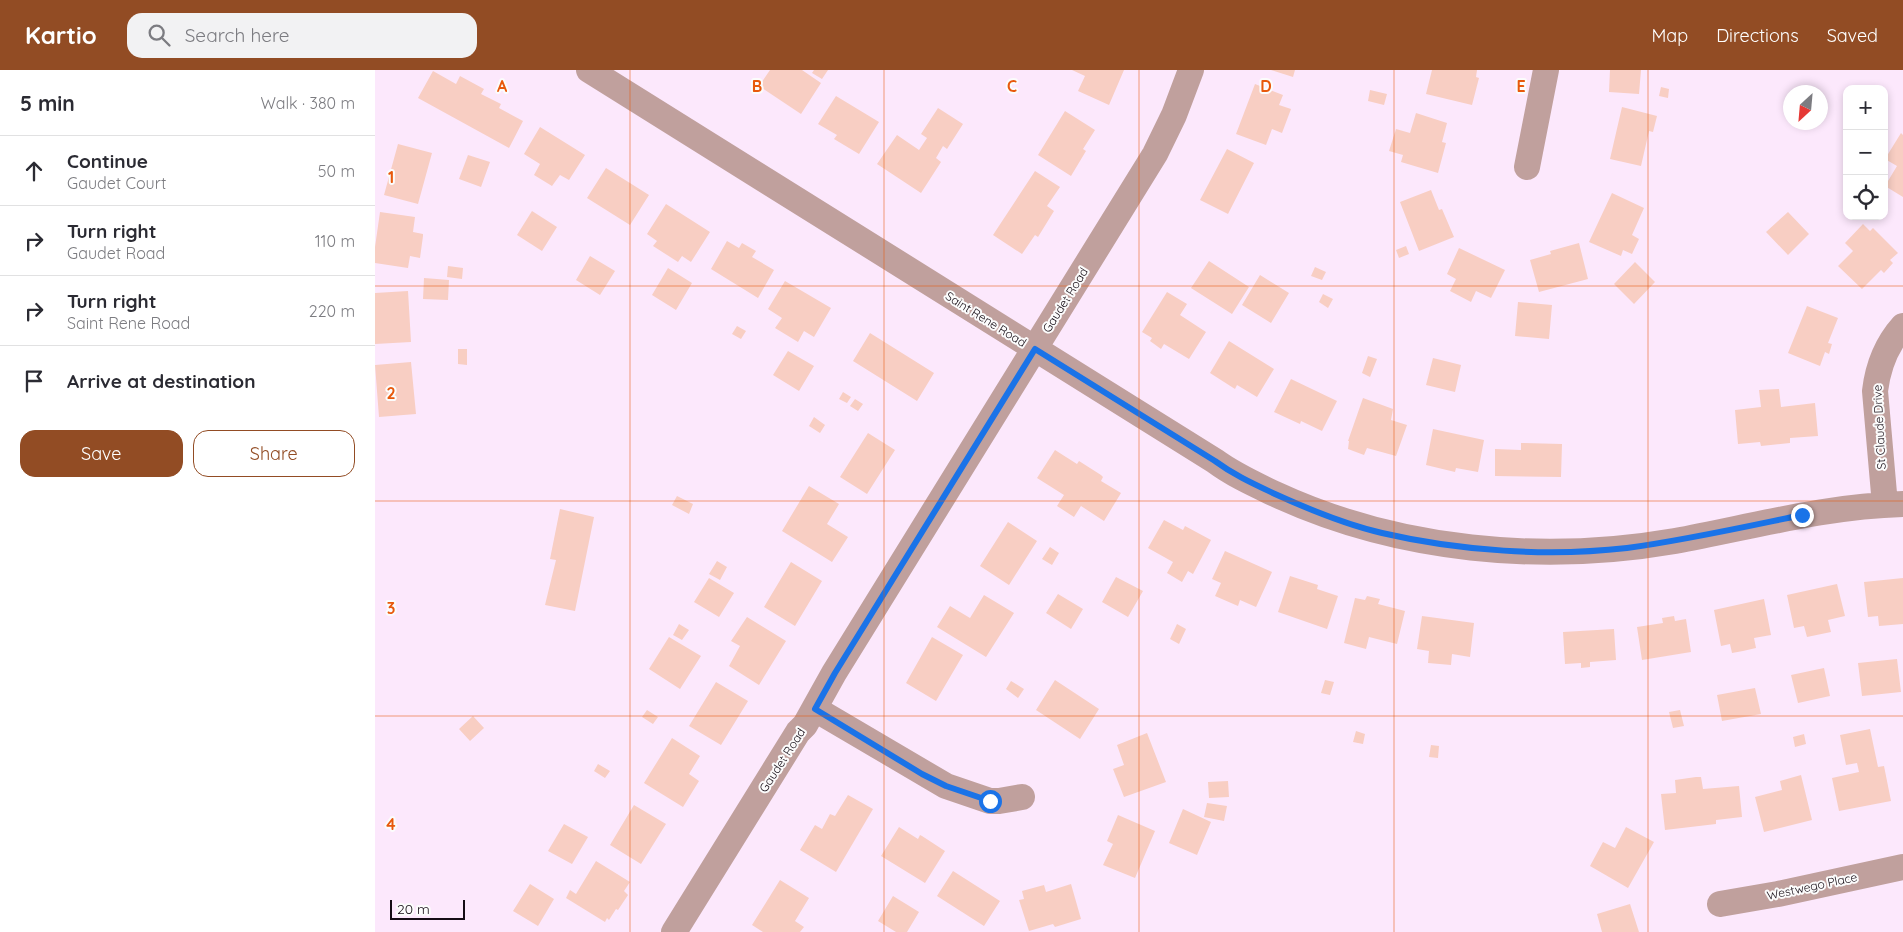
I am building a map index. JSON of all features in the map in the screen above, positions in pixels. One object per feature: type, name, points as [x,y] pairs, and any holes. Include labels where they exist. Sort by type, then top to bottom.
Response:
[{"type":"street","name":"Saint Rene Road","points":[[589,70],[1233,474],[1305,508],[1381,533],[1467,547],[1549,552],[1625,548],[1675,541],[1802,515],[1894,504]]},
{"type":"street","name":"Gaudet Road","points":[[675,932],[798,732],[815,709],[835,673],[1155,154],[1174,115],[1191,70]]},
{"type":"street","points":[[1527,167],[1546,70]]},
{"type":"street","name":"St Claude Drive","points":[[1894,504],[1876,384],[1880,363],[1886,348],[1903,326]]},
{"type":"street","points":[[815,709],[922,774],[946,786],[990,801],[1022,797]]},
{"type":"street","name":"Westwego Place","points":[[1721,904],[1903,868]]},
{"type":"building","points":[[770,70],[802,70],[821,83],[801,114],[759,86]]},
{"type":"building","points":[[814,70],[828,70],[822,79],[812,73]]},
{"type":"building","points":[[1072,70],[1124,70],[1109,105],[1078,91],[1085,76]]},
{"type":"building","points":[[1271,70],[1295,70],[1293,77]]},
{"type":"building","points":[[1432,70],[1477,70],[1476,77],[1479,78],[1472,105],[1426,94]]},
{"type":"building","points":[[1610,70],[1641,70],[1639,94],[1609,92]]},
{"type":"building","points":[[433,71],[456,84],[460,76],[484,89],[481,94],[501,104],[499,108],[523,121],[509,148],[418,98]]},
{"type":"building","points":[[1255,84],[1283,95],[1279,105],[1291,109],[1282,133],[1272,129],[1266,145],[1236,134]]},
{"type":"building","points":[[1661,87],[1669,89],[1668,98],[1659,96]]},
{"type":"building","points":[[1370,90],[1387,94],[1384,105],[1368,101]]},
{"type":"building","points":[[836,96],[879,122],[859,154],[834,139],[837,135],[818,124]]},
{"type":"building","points":[[1622,107],[1657,116],[1653,132],[1649,131],[1641,166],[1610,159]]},
{"type":"building","points":[[938,108],[963,124],[947,149],[943,146],[936,158],[941,162],[921,193],[877,164],[897,135],[919,150],[927,138],[921,134]]},
{"type":"building","points":[[1065,111],[1095,130],[1083,149],[1086,151],[1071,176],[1038,155]]},
{"type":"building","points":[[1416,113],[1447,123],[1442,142],[1446,143],[1438,173],[1401,162],[1403,155],[1389,151],[1396,129],[1410,133]]},
{"type":"building","points":[[540,127],[585,155],[569,180],[560,175],[552,186],[534,175],[540,164],[524,154]]},
{"type":"building","points":[[1901,133],[1903,135],[1903,197],[1888,188],[1888,181],[1897,166],[1888,161],[1888,154]]},
{"type":"building","points":[[398,144],[432,153],[418,204],[384,195]]},
{"type":"building","points":[[1227,149],[1254,163],[1228,214],[1200,200]]},
{"type":"building","points":[[468,155],[490,162],[481,187],[459,179]]},
{"type":"building","points":[[606,168],[649,195],[630,225],[587,198]]},
{"type":"building","points":[[1035,171],[1060,187],[1047,206],[1054,211],[1038,237],[1035,235],[1022,254],[993,235]]},
{"type":"building","points":[[1431,190],[1439,210],[1442,209],[1454,237],[1419,251],[1400,202]]},
{"type":"building","points":[[1612,193],[1644,208],[1632,235],[1639,239],[1632,254],[1623,250],[1621,256],[1589,242]]},
{"type":"building","points":[[666,204],[710,232],[691,262],[682,256],[678,262],[653,246],[657,241],[647,234]]},
{"type":"building","points":[[532,211],[557,227],[542,251],[517,235]]},
{"type":"building","points":[[380,212],[415,217],[413,232],[423,234],[420,258],[410,256],[408,268],[375,263],[375,247]]},
{"type":"building","points":[[1788,212],[1809,234],[1788,255],[1766,232]]},
{"type":"building","points":[[1863,224],[1870,231],[1873,228],[1898,253],[1890,260],[1893,263],[1884,273],[1881,270],[1862,289],[1838,266],[1853,251],[1845,243]]},
{"type":"building","points":[[727,241],[739,248],[742,243],[756,251],[752,257],[774,270],[758,298],[711,269]]},
{"type":"building","points":[[1579,243],[1588,279],[1539,292],[1530,260],[1551,254],[1550,251]]},
{"type":"building","points":[[1406,246],[1409,254],[1399,258],[1396,250]]},
{"type":"building","points":[[1459,248],[1505,270],[1491,298],[1476,291],[1471,302],[1450,291],[1456,279],[1447,274]]},
{"type":"building","points":[[590,256],[615,271],[600,295],[576,280]]},
{"type":"building","points":[[1209,261],[1249,287],[1232,314],[1191,288]]},
{"type":"building","points":[[1635,262],[1655,282],[1634,304],[1614,284]]},
{"type":"building","points":[[448,266],[463,268],[462,279],[447,277]]},
{"type":"building","points":[[1315,267],[1326,272],[1322,280],[1311,276]]},
{"type":"building","points":[[668,268],[692,283],[676,310],[652,295]]},
{"type":"building","points":[[1260,275],[1289,293],[1271,323],[1242,305]]},
{"type":"building","points":[[424,278],[449,280],[448,300],[423,299]]},
{"type":"building","points":[[785,281],[831,308],[814,337],[804,331],[798,342],[775,328],[782,318],[768,309]]},
{"type":"building","points":[[408,291],[411,342],[375,344],[375,293]]},
{"type":"building","points":[[1167,292],[1187,304],[1180,315],[1206,332],[1189,359],[1164,344],[1161,349],[1150,341],[1152,338],[1142,332]]},
{"type":"building","points":[[1323,294],[1333,299],[1328,308],[1319,302]]},
{"type":"building","points":[[1518,302],[1552,305],[1549,339],[1515,336]]},
{"type":"building","points":[[1807,306],[1838,318],[1828,343],[1832,344],[1829,354],[1825,352],[1820,366],[1788,353]]},
{"type":"building","points":[[737,326],[746,331],[741,339],[732,334]]},
{"type":"building","points":[[870,333],[934,373],[917,401],[853,361]]},
{"type":"building","points":[[1229,341],[1274,369],[1257,397],[1237,385],[1235,389],[1210,373]]},
{"type":"building","points":[[458,349],[467,349],[467,365],[458,364]]},
{"type":"building","points":[[788,351],[814,366],[799,391],[773,375]]},
{"type":"building","points":[[1368,356],[1377,359],[1370,377],[1362,373]]},
{"type":"building","points":[[1433,358],[1461,365],[1455,392],[1426,385]]},
{"type":"building","points":[[411,362],[416,414],[379,417],[375,365]]},
{"type":"building","points":[[1291,379],[1337,401],[1322,431],[1301,421],[1300,424],[1274,412]]},
{"type":"building","points":[[1779,389],[1781,407],[1815,403],[1818,436],[1790,438],[1790,443],[1761,446],[1760,442],[1738,444],[1735,410],[1761,407],[1759,390]]},
{"type":"building","points":[[843,392],[851,397],[847,403],[839,399]]},
{"type":"building","points":[[1363,398],[1393,409],[1391,420],[1407,425],[1396,456],[1367,448],[1364,455],[1348,449],[1348,441]]},
{"type":"building","points":[[855,399],[863,404],[858,411],[850,406]]},
{"type":"building","points":[[814,417],[825,425],[820,433],[809,426]]},
{"type":"building","points":[[1433,429],[1484,440],[1478,472],[1456,468],[1455,472],[1426,465]]},
{"type":"building","points":[[868,433],[895,450],[867,494],[840,477]]},
{"type":"building","points":[[1521,443],[1562,444],[1561,477],[1495,476],[1495,449],[1521,450]]},
{"type":"building","points":[[1055,450],[1077,464],[1079,461],[1101,475],[1103,477],[1101,481],[1121,493],[1104,521],[1081,506],[1074,517],[1057,506],[1064,495],[1037,478]]},
{"type":"building","points":[[809,486],[839,504],[827,524],[848,537],[832,562],[782,531]]},
{"type":"building","points":[[677,496],[693,504],[689,514],[672,505]]},
{"type":"building","points":[[560,509],[594,517],[575,611],[545,605],[556,560],[550,559]]},
{"type":"building","points":[[1164,520],[1183,530],[1185,526],[1211,540],[1193,574],[1188,571],[1182,582],[1167,573],[1173,562],[1148,548]]},
{"type":"building","points":[[1008,522],[1037,541],[1009,585],[980,566]]},
{"type":"building","points":[[1050,547],[1059,553],[1052,565],[1042,559]]},
{"type":"building","points":[[1225,551],[1272,572],[1256,607],[1240,600],[1238,606],[1215,596],[1221,583],[1212,579]]},
{"type":"building","points":[[717,561],[727,567],[720,580],[709,574]]},
{"type":"building","points":[[791,562],[822,581],[795,626],[764,607]]},
{"type":"building","points":[[1290,576],[1318,585],[1317,589],[1338,596],[1327,629],[1278,612]]},
{"type":"building","points":[[1116,577],[1143,591],[1128,617],[1102,602]]},
{"type":"building","points":[[709,578],[734,593],[719,617],[694,602]]},
{"type":"building","points":[[1903,578],[1903,624],[1879,626],[1878,616],[1868,617],[1864,582]]},
{"type":"building","points":[[1837,584],[1845,616],[1828,620],[1831,632],[1807,637],[1804,626],[1794,628],[1787,595]]},
{"type":"building","points":[[1058,594],[1083,609],[1071,629],[1046,613]]},
{"type":"building","points":[[984,595],[1014,613],[986,657],[937,627],[950,606],[970,618]]},
{"type":"building","points":[[1367,596],[1380,599],[1378,604],[1405,611],[1397,644],[1369,637],[1366,649],[1344,643],[1355,598],[1365,600]]},
{"type":"building","points":[[1764,599],[1771,635],[1754,638],[1756,648],[1743,651],[1732,653],[1730,644],[1721,646],[1714,610]]},
{"type":"building","points":[[1422,616],[1474,623],[1470,657],[1452,654],[1451,665],[1428,663],[1429,651],[1417,649]]},
{"type":"building","points":[[1674,616],[1675,621],[1686,619],[1691,652],[1642,660],[1637,627],[1663,623],[1662,618]]},
{"type":"building","points":[[747,617],[786,641],[759,685],[729,666],[740,646],[731,641]]},
{"type":"building","points":[[679,624],[689,630],[682,640],[673,635]]},
{"type":"building","points":[[1177,624],[1186,629],[1179,644],[1170,639]]},
{"type":"building","points":[[1614,629],[1616,660],[1590,662],[1590,667],[1581,668],[1581,663],[1565,664],[1563,632]]},
{"type":"building","points":[[669,637],[701,656],[680,689],[649,669]]},
{"type":"building","points":[[932,637],[963,655],[936,701],[906,683]]},
{"type":"building","points":[[1897,659],[1901,692],[1862,696],[1858,663]]},
{"type":"building","points":[[1824,668],[1830,696],[1798,703],[1791,675]]},
{"type":"building","points":[[1055,680],[1099,709],[1080,739],[1036,710]]},
{"type":"building","points":[[1325,680],[1334,682],[1330,695],[1321,693]]},
{"type":"building","points":[[1011,681],[1024,689],[1018,698],[1006,689]]},
{"type":"building","points":[[716,682],[748,701],[721,745],[689,726]]},
{"type":"building","points":[[1755,688],[1761,714],[1722,721],[1717,695]]},
{"type":"building","points":[[647,710],[658,717],[653,724],[642,717]]},
{"type":"building","points":[[1680,710],[1684,726],[1673,728],[1669,712]]},
{"type":"building","points":[[473,716],[484,728],[470,741],[459,729]]},
{"type":"building","points":[[1870,729],[1878,767],[1884,766],[1891,801],[1839,811],[1832,778],[1859,772],[1857,763],[1846,765],[1840,735]]},
{"type":"building","points":[[1356,731],[1365,734],[1363,744],[1353,742]]},
{"type":"building","points":[[1147,733],[1166,782],[1124,797],[1113,769],[1124,765],[1117,745]]},
{"type":"building","points":[[1804,734],[1806,744],[1795,747],[1793,737]]},
{"type":"building","points":[[672,738],[700,756],[689,774],[699,781],[683,807],[644,783]]},
{"type":"building","points":[[1431,745],[1439,746],[1438,758],[1429,757]]},
{"type":"building","points":[[598,764],[610,771],[605,778],[594,771]]},
{"type":"building","points":[[1801,775],[1812,820],[1764,832],[1755,797],[1782,790],[1780,781]]},
{"type":"building","points":[[1701,777],[1703,789],[1739,786],[1742,817],[1716,820],[1716,824],[1665,830],[1661,794],[1676,793],[1675,780]]},
{"type":"building","points":[[1228,781],[1229,797],[1209,798],[1208,782]]},
{"type":"building","points":[[848,795],[873,809],[836,872],[800,850],[815,825],[822,829],[830,814],[835,816]]},
{"type":"building","points":[[1207,803],[1227,806],[1224,821],[1204,817]]},
{"type":"building","points":[[634,805],[666,824],[641,864],[610,845]]},
{"type":"building","points":[[1183,809],[1211,822],[1197,855],[1169,843]]},
{"type":"building","points":[[1118,815],[1155,831],[1135,878],[1103,865],[1113,844],[1107,841]]},
{"type":"building","points":[[564,824],[588,837],[572,864],[548,851]]},
{"type":"building","points":[[899,827],[918,839],[920,835],[922,836],[945,851],[925,883],[881,856]]},
{"type":"building","points":[[1626,827],[1654,842],[1628,888],[1590,866],[1603,842],[1615,848]]},
{"type":"building","points":[[596,861],[630,882],[624,891],[628,895],[618,910],[616,909],[609,920],[607,918],[605,922],[566,898],[570,890],[576,894]]},
{"type":"building","points":[[953,871],[1000,901],[984,926],[937,896]]},
{"type":"building","points":[[780,880],[809,898],[795,921],[804,927],[800,932],[763,932],[752,925]]},
{"type":"building","points":[[530,884],[554,899],[538,926],[513,911]]},
{"type":"building","points":[[1071,884],[1081,919],[1055,927],[1053,924],[1029,931],[1019,900],[1024,899],[1022,891],[1044,885],[1046,892]]},
{"type":"building","points":[[893,896],[919,912],[907,932],[896,932],[878,921]]},
{"type":"building","points":[[1630,904],[1639,932],[1602,932],[1597,914]]},
{"type":"route","points":[[990,801],[946,786],[922,774],[815,709],[835,673],[1035,349],[1233,474],[1305,508],[1381,533],[1467,547],[1549,552],[1625,548],[1675,541],[1802,515]]}]
